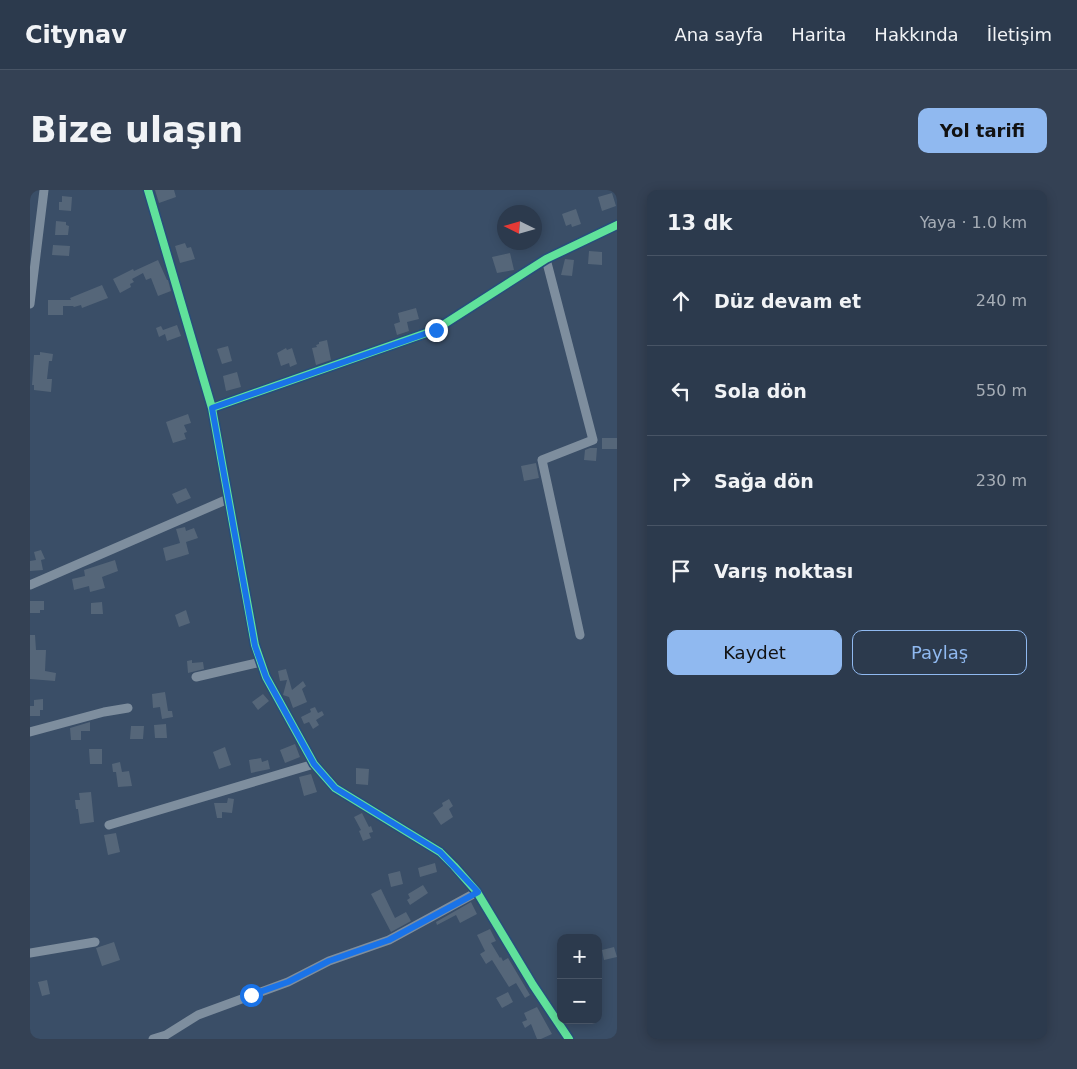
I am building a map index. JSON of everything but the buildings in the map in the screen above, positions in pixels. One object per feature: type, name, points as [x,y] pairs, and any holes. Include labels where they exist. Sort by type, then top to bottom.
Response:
[{"type":"street","points":[[30,304],[44,190]]},
{"type":"street","points":[[148,190],[212,408],[255,646],[266,677],[314,764],[335,788],[440,852],[478,892],[533,985],[568,1039]]},
{"type":"street","points":[[212,408],[436,330],[546,259],[617,224]]},
{"type":"street","points":[[546,259],[593,440],[542,460],[580,635]]},
{"type":"street","points":[[30,585],[228,499]]},
{"type":"street","points":[[196,677],[261,662]]},
{"type":"street","points":[[30,732],[104,712],[128,708]]},
{"type":"street","points":[[109,825],[314,764]]},
{"type":"street","points":[[153,1039],[166,1035],[198,1015],[288,982],[329,961],[389,940],[478,892]]},
{"type":"street","points":[[30,952],[95,942]]},
{"type":"cycle path","points":[[148,190],[212,408],[255,645],[266,677],[314,764],[335,788],[440,852],[477,892],[533,985],[569,1039]]},
{"type":"cycle path","points":[[212,408],[435,330],[546,259],[617,225]]},
{"type":"route","points":[[251,995],[288,982],[329,961],[389,940],[478,892],[440,852],[335,788],[314,764],[266,677],[255,646],[212,408],[436,330]]}]
